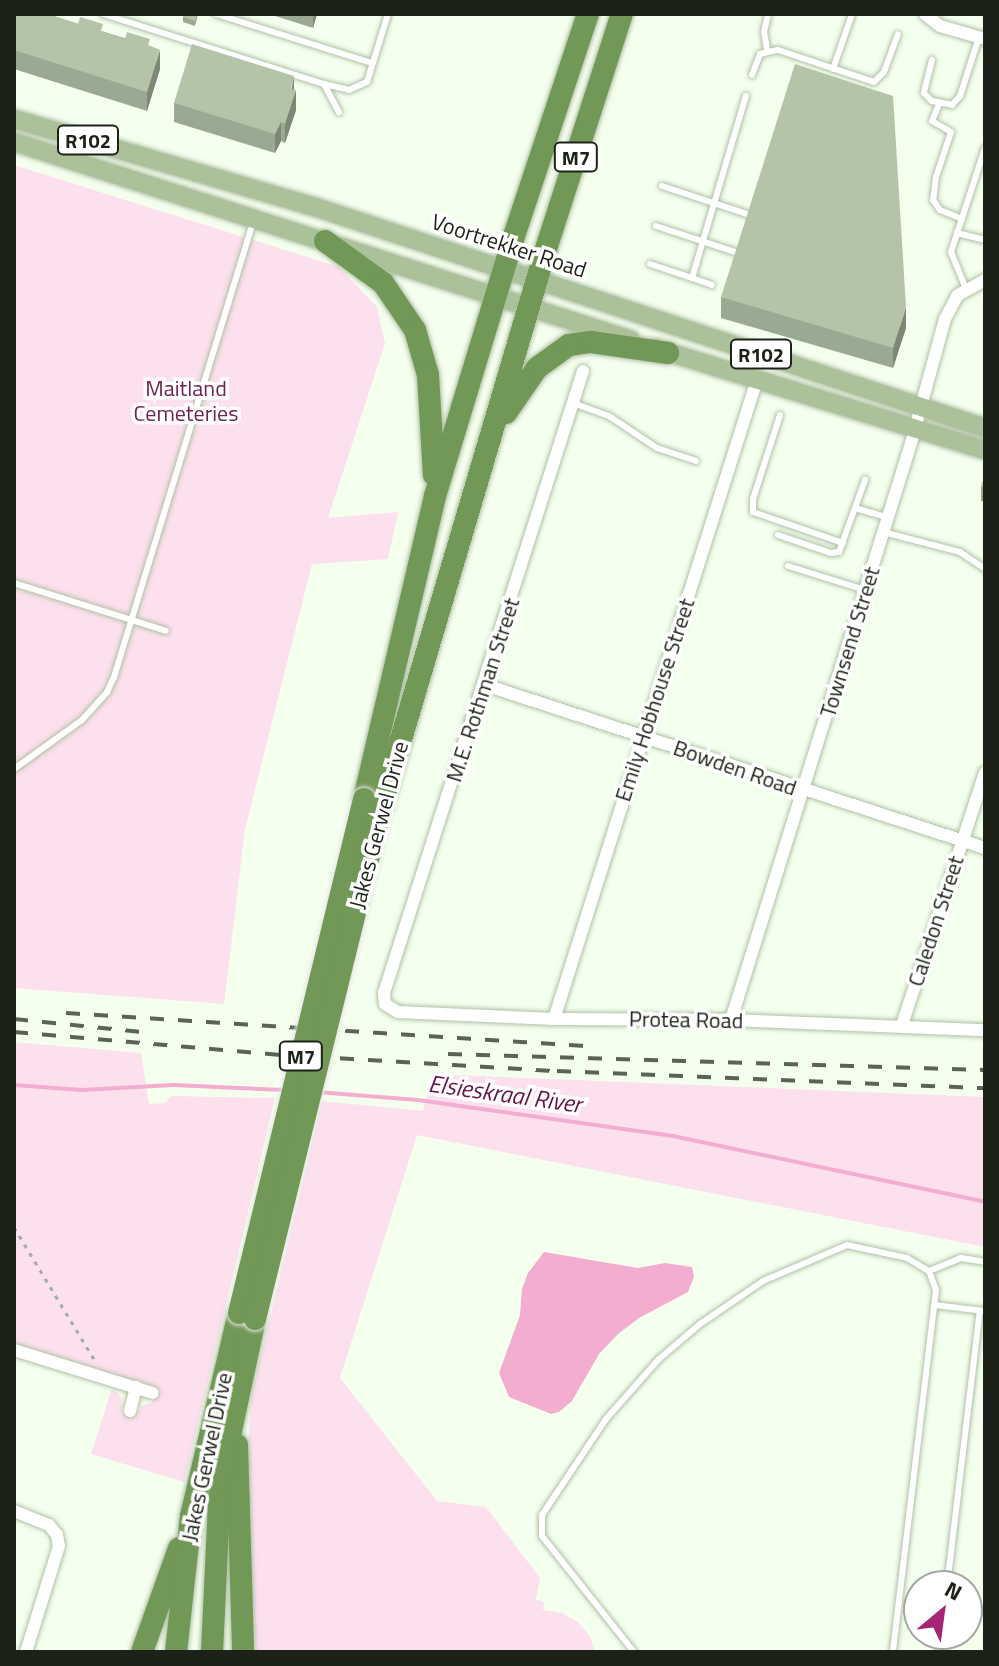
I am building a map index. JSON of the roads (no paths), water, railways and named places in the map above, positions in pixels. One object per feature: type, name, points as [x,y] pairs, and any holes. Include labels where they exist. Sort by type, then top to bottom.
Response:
[{"type":"highway","name":"Jakes Gerwel Drive","points":[[176,1652],[191,1516],[247,1316],[372,803],[435,496],[503,269],[588,14]]},
{"type":"highway","name":"Jakes Gerwel Drive","points":[[372,803],[492,434],[622,14]]},
{"type":"highway","points":[[325,241],[383,283],[415,330],[429,386],[435,496]]},
{"type":"highway","points":[[492,434],[530,377],[559,350],[591,342],[668,353]]},
{"type":"highway","name":"Jakes Gerwel Drive","points":[[212,1652],[219,1494],[247,1316]]},
{"type":"highway","points":[[238,1388],[236,1483],[243,1652]]},
{"type":"highway","points":[[142,1652],[191,1516]]},
{"type":"main road","name":"Voortrekker Road","points":[[14,119],[215,176],[985,428]]},
{"type":"main road","name":"R102","points":[[14,142],[668,353],[985,450]]},
{"type":"street","points":[[925,14],[940,26],[982,38]]},
{"type":"street","points":[[966,289],[985,280]]},
{"type":"street","name":"Townsend Street","points":[[731,1020],[866,590],[949,309],[966,289]]},
{"type":"street","name":"M.E. Rothman Street","points":[[388,1008],[384,993],[583,371]]},
{"type":"street","name":"Emily Hobhouse Street","points":[[554,1019],[757,380]]},
{"type":"street","name":"Bowden Road","points":[[485,685],[804,792],[985,848]]},
{"type":"street","name":"Caledon Street","points":[[902,1025],[985,772]]},
{"type":"street","name":"Protea Road","points":[[388,1008],[398,1012],[554,1019],[731,1020],[985,1030]]},
{"type":"street","points":[[14,1350],[153,1393]]},
{"type":"street","points":[[130,1411],[136,1387]]},
{"type":"street","points":[[14,1511],[49,1525],[57,1535],[59,1546],[26,1652]]},
{"type":"lane","points":[[103,14],[341,90],[356,89],[367,82],[388,14]]},
{"type":"lane","points":[[216,14],[372,63]]},
{"type":"lane","points":[[767,50],[764,32],[768,14]]},
{"type":"lane","points":[[833,69],[852,14]]},
{"type":"lane","points":[[752,75],[760,54],[778,50],[874,82],[884,72],[898,34]]},
{"type":"lane","points":[[932,60],[924,93],[939,104],[952,105],[960,96],[982,38]]},
{"type":"lane","points":[[324,84],[339,112]]},
{"type":"lane","points":[[692,278],[746,96]]},
{"type":"lane","points":[[939,104],[932,121],[951,132],[936,177],[933,200],[940,210],[962,219]]},
{"type":"lane","points":[[966,289],[952,261],[957,233],[985,148]]},
{"type":"lane","points":[[662,186],[750,215]]},
{"type":"lane","points":[[14,769],[58,740],[96,706],[114,677],[254,219]]},
{"type":"lane","points":[[656,226],[738,253]]},
{"type":"lane","points":[[957,233],[985,240]]},
{"type":"lane","points":[[650,264],[712,285]]},
{"type":"lane","points":[[573,403],[609,416],[657,448],[696,461]]},
{"type":"lane","points":[[780,415],[753,499],[753,512],[843,543]]},
{"type":"lane","points":[[778,535],[839,552],[865,480]]},
{"type":"lane","points":[[855,508],[888,518]]},
{"type":"lane","points":[[883,532],[965,554],[985,569]]},
{"type":"lane","points":[[788,566],[866,590]]},
{"type":"lane","points":[[14,583],[166,631]]},
{"type":"lane","points":[[634,1652],[539,1530],[552,1498],[606,1419],[659,1359],[700,1324],[763,1281],[842,1245],[907,1258],[929,1271],[936,1290],[893,1652]]},
{"type":"lane","points":[[929,1271],[961,1258],[985,1262]]},
{"type":"lane","points":[[934,1305],[983,1311],[949,1570]]},
{"type":"waterway","name":"Elsieskraal River","points":[[14,1085],[82,1090],[173,1085],[284,1090]]},
{"type":"waterway","name":"Elsieskraal River","points":[[317,1092],[418,1100],[673,1136],[985,1202]]},
{"type":"railway","points":[[66,1013],[585,1046]]},
{"type":"railway","points":[[14,1019],[141,1032]]},
{"type":"railway","points":[[14,1032],[284,1055],[557,1071],[985,1088]]},
{"type":"railway","points":[[448,1054],[985,1070]]},
{"type":"park label","name":"Maitland Cemeteries","points":[[186,400]]}]
